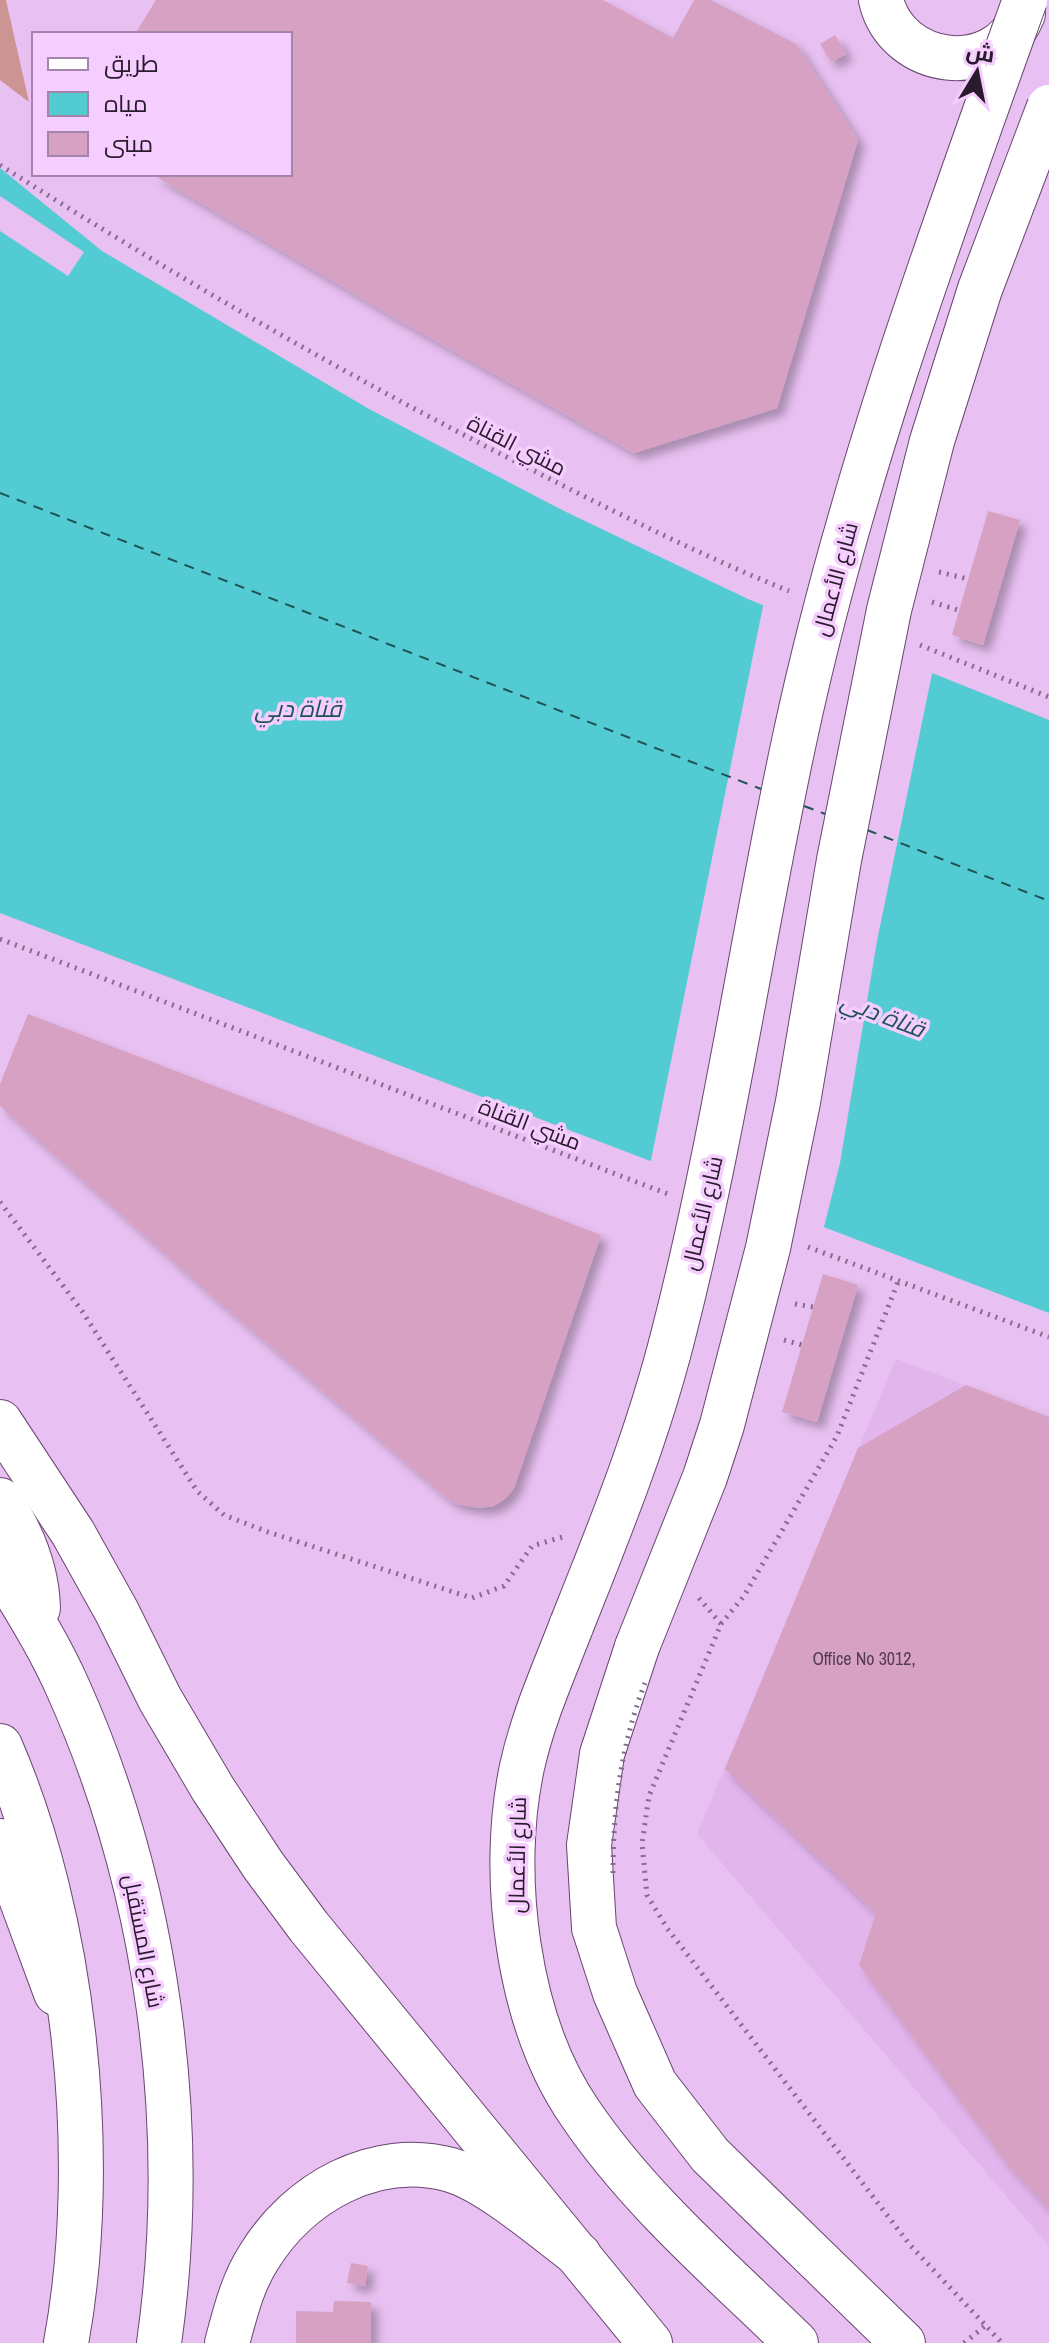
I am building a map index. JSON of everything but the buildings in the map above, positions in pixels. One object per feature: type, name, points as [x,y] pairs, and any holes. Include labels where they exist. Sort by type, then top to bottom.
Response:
[{"type":"street","points":[[991,51],[1020,22],[1026,0]]},
{"type":"street","name":"شارع الأعمال","points":[[796,2343],[627,2174],[579,2112],[558,2076],[530,1994],[515,1919],[515,1816],[533,1724],[635,1462],[673,1338],[715,1156],[795,736],[833,581],[911,323],[1026,0]]},
{"type":"street","points":[[880,1],[890,24],[906,42],[924,53],[947,59],[969,58],[1049,36]]},
{"type":"street","points":[[903,2343],[710,2155],[655,2084],[615,1993],[594,1928],[589,1845],[602,1754],[637,1647],[705,1477],[722,1425],[768,1248],[798,1102],[848,813],[889,610],[932,441],[980,289],[1049,107]]},
{"type":"street","points":[[0,1422],[73,1533],[186,1745],[263,1865],[309,1927],[650,2343]]},
{"type":"street","points":[[0,1500],[25,1545],[38,1601],[39,1630]]},
{"type":"street","name":"شارع المستقبل","points":[[0,1566],[39,1630],[68,1688],[97,1761],[136,1891],[153,1972],[164,2055],[170,2138],[170,2221],[159,2343]]},
{"type":"street","points":[[0,1746],[37,1853],[60,1948],[75,2045],[81,2143],[78,2241],[66,2343]]},
{"type":"street","points":[[0,1841],[75,2045]]},
{"type":"street","points":[[227,2343],[242,2290],[258,2258],[278,2229],[304,2205],[334,2184],[366,2170],[409,2165],[452,2171],[489,2189],[579,2255]]},
{"type":"path","name":"مشي القناة","points":[[0,165],[139,253],[278,335],[445,426],[602,506],[790,592]]},
{"type":"path","points":[[934,571],[968,579]]},
{"type":"path","points":[[927,601],[958,610]]},
{"type":"path","points":[[917,644],[1049,697]]},
{"type":"path","name":"مشي القناة","points":[[0,939],[678,1197]]},
{"type":"path","points":[[795,1242],[1049,1337]]},
{"type":"path","points":[[721,1624],[744,1596],[837,1436],[899,1282]]},
{"type":"path","points":[[786,1302],[813,1307]]},
{"type":"path","points":[[613,1873],[614,1885]]},
{"type":"path","points":[[964,2343],[985,2326]]},
{"type":"shaded area","points":[[0,0],[6,0],[29,102],[0,80]]},
{"type":"shaded area","points":[[896,1359],[1049,1417],[1049,2246],[697,1834]]},
{"type":"water","name":"قناة دبي","points":[[0,168],[102,251],[369,409],[564,511],[748,599],[1049,720],[1049,1313],[0,913]]},
{"type":"pier","points":[[0,196],[84,252],[68,276],[0,231]]},
{"type":"pier","points":[[764,601],[933,669],[877,941],[840,1163],[823,1231],[650,1165]]},
{"type":"ferry route","points":[[0,493],[761,789]]},
{"type":"ferry route","points":[[804,806],[828,815]]},
{"type":"ferry route","points":[[867,830],[1049,901]]}]
